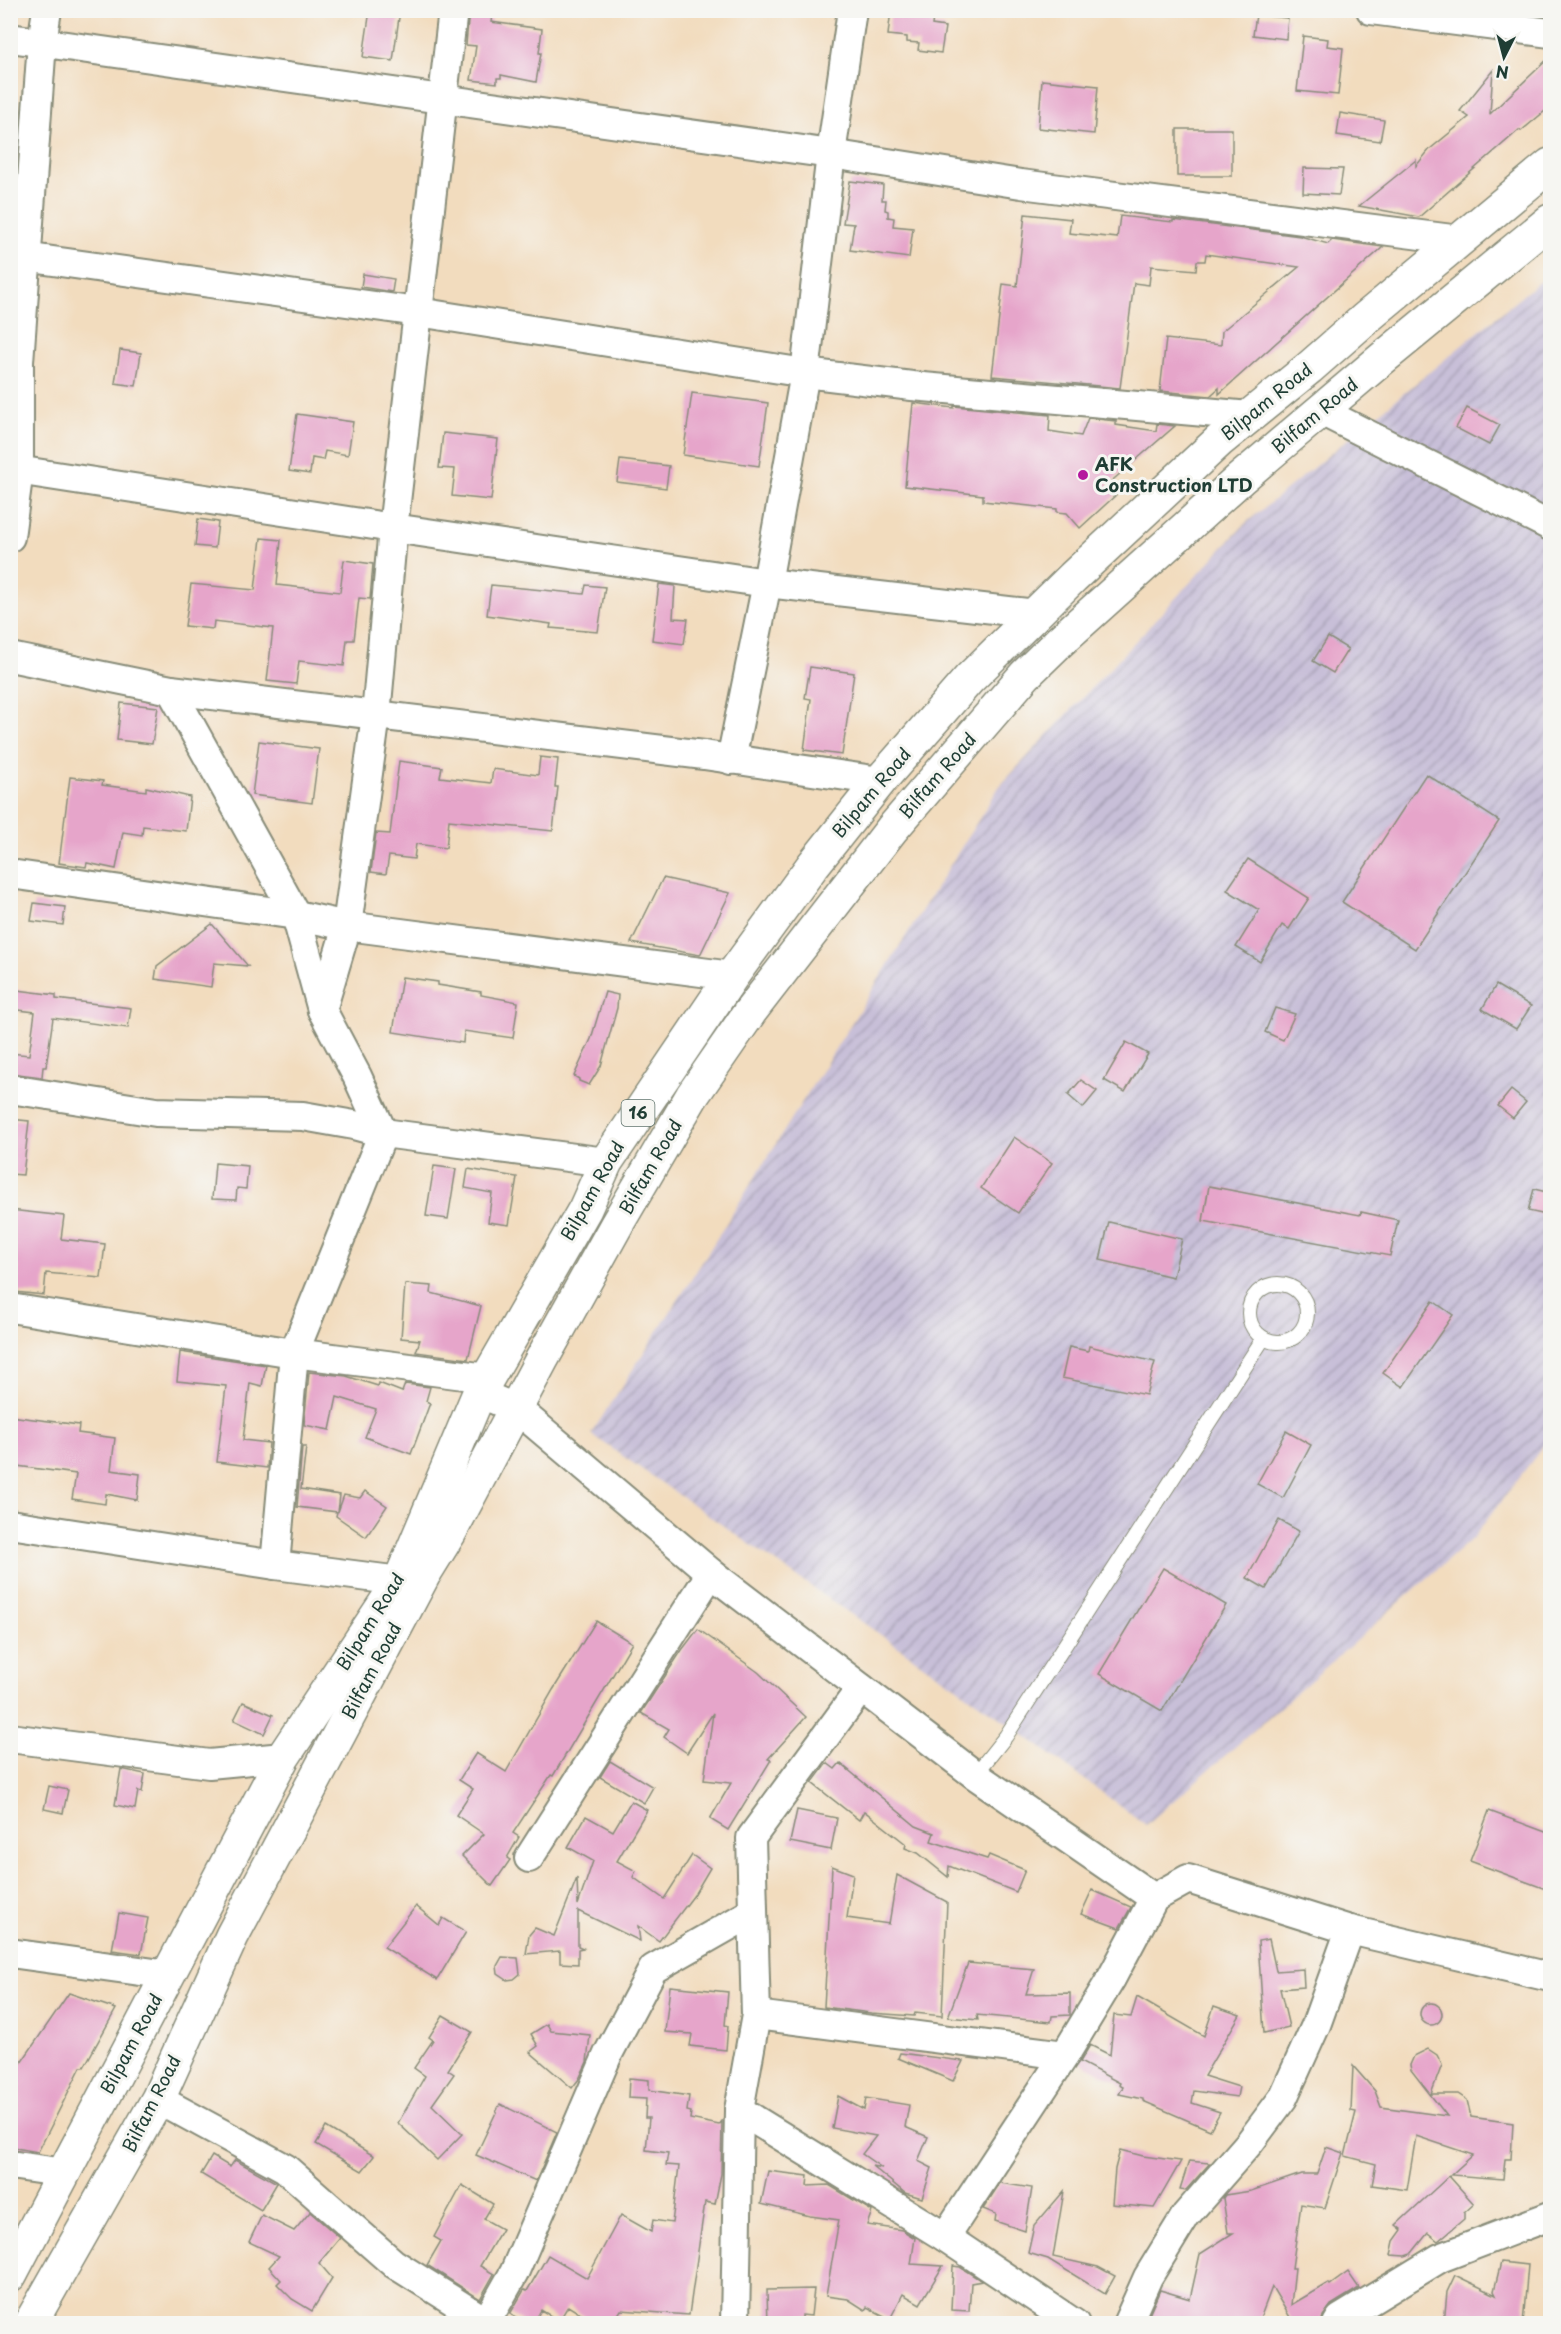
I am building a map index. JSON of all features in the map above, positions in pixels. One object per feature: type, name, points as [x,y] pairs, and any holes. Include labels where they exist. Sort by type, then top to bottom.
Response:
[{"type":"main road","name":"Bilpam Road","points":[[10,2275],[283,1757],[412,1578],[483,1385],[585,1209],[606,1162],[732,975],[813,865],[880,781],[969,679],[1219,441],[1551,165]]},
{"type":"main road","name":"Bilfam Road","points":[[30,2324],[158,2099],[232,1936],[412,1578],[450,1532],[617,1224],[692,1096],[750,1012],[892,828],[1025,675],[1240,479],[1551,221]]},
{"type":"street","points":[[10,537],[19,362],[18,257],[47,10]]},
{"type":"street","points":[[322,1010],[347,926],[376,715],[393,528],[453,10]]},
{"type":"street","points":[[731,760],[767,583],[805,374],[831,154],[852,10]]},
{"type":"street","points":[[1371,10],[1551,33]]},
{"type":"street","points":[[10,38],[831,154],[1021,184],[1460,240]]},
{"type":"street","points":[[18,257],[418,312],[805,374],[912,386],[1250,416]]},
{"type":"street","points":[[1321,411],[1551,526]]},
{"type":"street","points":[[15,469],[767,583],[1035,614]]},
{"type":"street","points":[[10,657],[171,690],[704,755],[880,781]]},
{"type":"street","points":[[171,690],[296,915],[322,1010],[357,1076],[383,1133],[294,1353],[275,1565]]},
{"type":"street","points":[[10,874],[296,915],[347,926],[732,975]]},
{"type":"street","points":[[10,1089],[156,1112],[303,1116],[383,1133],[606,1162]]},
{"type":"street","points":[[10,1308],[483,1385],[517,1409],[711,1573],[861,1688],[975,1775],[1154,1898]]},
{"type":"street","points":[[10,1524],[275,1565],[412,1578]]},
{"type":"street","points":[[529,1858],[711,1573]]},
{"type":"street","points":[[735,2324],[739,2110],[756,2015],[751,1838],[861,1688]]},
{"type":"street","points":[[10,1738],[209,1764],[283,1757]]},
{"type":"street","points":[[945,2237],[1065,2055],[1111,1979],[1154,1898],[1188,1879],[1350,1930],[1551,1977]]},
{"type":"street","points":[[158,2099],[285,2168],[393,2262],[487,2323],[514,2273],[608,2054],[653,1969],[753,1912]]},
{"type":"street","points":[[1127,2324],[1148,2277],[1186,2215],[1250,2142],[1282,2098],[1316,2025],[1350,1930]]},
{"type":"street","points":[[10,1953],[169,1975]]},
{"type":"street","points":[[756,2015],[1065,2055]]},
{"type":"street","points":[[739,2110],[945,2237],[1075,2324]]},
{"type":"street","points":[[10,2166],[65,2173]]},
{"type":"street","points":[[1337,2324],[1340,2319],[1440,2258],[1551,2216]]},
{"type":"lane","points":[[1274,1285],[1293,1288],[1301,1295],[1308,1314],[1300,1332],[1293,1339],[1283,1342],[1263,1339],[1250,1323],[1251,1303],[1256,1294],[1274,1285]]},
{"type":"lane","points":[[975,1775],[1006,1736],[1263,1339]]},
{"type":"shaded area","points":[[1550,273],[1550,1437],[1473,1538],[1146,1825],[1012,1726],[591,1434],[689,1283],[999,787],[1246,523]]},
{"type":"building","points":[[370,10],[400,10],[393,61],[363,57]]},
{"type":"building","points":[[469,10],[493,10],[491,22],[542,29],[536,82],[501,75],[501,78],[497,78],[497,83],[471,80],[476,46],[466,45]]},
{"type":"building","points":[[891,10],[934,10],[932,25],[945,27],[941,53],[918,50],[919,43],[907,42],[907,37],[888,35]]},
{"type":"building","points":[[1256,15],[1288,18],[1286,39],[1253,35]]},
{"type":"building","points":[[1303,36],[1328,39],[1327,46],[1343,48],[1338,95],[1297,91]]},
{"type":"building","points":[[1551,56],[1551,106],[1521,131],[1519,130],[1419,217],[1359,206],[1416,160],[1416,166],[1430,149],[1469,117],[1460,111],[1493,70],[1490,114]]},
{"type":"building","points":[[1042,80],[1098,86],[1094,134],[1038,128]]},
{"type":"building","points":[[1340,113],[1384,120],[1380,141],[1337,135]]},
{"type":"building","points":[[1177,129],[1232,129],[1232,176],[1177,176]]},
{"type":"building","points":[[1304,168],[1343,169],[1339,195],[1303,193]]},
{"type":"building","points":[[850,181],[883,185],[882,200],[886,200],[885,210],[888,211],[888,217],[894,218],[893,226],[913,228],[909,258],[850,250],[854,224],[843,223]]},
{"type":"building","points":[[1025,214],[1071,219],[1069,233],[1117,238],[1120,216],[1173,222],[1173,220],[1300,236],[1328,244],[1332,240],[1383,247],[1219,394],[1219,388],[1210,396],[1160,391],[1166,339],[1221,345],[1222,331],[1299,267],[1206,254],[1205,261],[1197,261],[1196,270],[1151,266],[1149,285],[1134,283],[1120,388],[992,376],[1003,284],[1017,286]]},
{"type":"building","points":[[363,274],[394,279],[392,292],[361,287]]},
{"type":"building","points":[[120,350],[141,353],[136,386],[115,383]]},
{"type":"building","points":[[692,393],[768,403],[759,466],[683,455]]},
{"type":"building","points":[[913,403],[1050,415],[1049,431],[1081,436],[1088,418],[1116,421],[1116,425],[1156,431],[1157,424],[1175,426],[1107,485],[1116,495],[1080,528],[1067,513],[1057,512],[1057,509],[983,501],[983,495],[905,486]]},
{"type":"building","points":[[1467,408],[1500,425],[1489,445],[1456,428]]},
{"type":"building","points":[[297,414],[353,422],[348,455],[325,451],[323,460],[312,458],[310,474],[289,471]]},
{"type":"building","points":[[443,433],[498,439],[491,500],[452,496],[455,469],[439,468]]},
{"type":"building","points":[[620,460],[669,466],[666,488],[617,482]]},
{"type":"building","points":[[198,519],[218,522],[215,548],[195,546]]},
{"type":"building","points":[[261,538],[281,540],[277,585],[340,592],[344,560],[373,564],[370,599],[359,598],[354,640],[347,640],[344,666],[299,661],[296,684],[267,681],[273,628],[214,621],[213,629],[185,626],[191,584],[255,590]]},
{"type":"building","points":[[659,584],[675,586],[673,618],[688,619],[684,644],[652,640]]},
{"type":"building","points":[[491,585],[584,594],[586,585],[605,587],[598,632],[550,628],[551,624],[487,615]]},
{"type":"building","points":[[1328,637],[1348,649],[1333,673],[1313,661]]},
{"type":"building","points":[[810,667],[854,673],[842,755],[804,750],[811,699],[805,698]]},
{"type":"building","points":[[121,703],[158,707],[152,744],[117,740]]},
{"type":"building","points":[[259,741],[319,749],[312,803],[252,795]]},
{"type":"building","points":[[540,757],[558,759],[555,787],[558,787],[553,831],[449,820],[446,848],[416,844],[414,859],[389,856],[386,874],[371,872],[376,833],[390,834],[399,761],[442,767],[440,777],[491,783],[493,769],[538,775]]},
{"type":"building","points":[[1426,774],[1499,821],[1415,949],[1342,902]]},
{"type":"building","points":[[70,777],[103,781],[102,785],[146,791],[146,787],[190,797],[186,831],[143,826],[142,835],[123,832],[116,869],[87,863],[86,867],[59,863]]},
{"type":"building","points":[[1248,859],[1309,898],[1289,929],[1282,925],[1260,962],[1236,947],[1259,910],[1227,890]]},
{"type":"building","points":[[663,878],[730,893],[700,955],[631,943]]},
{"type":"building","points":[[34,903],[65,907],[63,925],[31,921]]},
{"type":"building","points":[[212,924],[248,966],[214,963],[211,987],[155,979],[157,966]]},
{"type":"building","points":[[402,977],[438,982],[438,985],[481,992],[481,995],[518,1002],[513,1038],[464,1031],[463,1043],[393,1032]]},
{"type":"building","points":[[1496,985],[1531,1006],[1516,1029],[1482,1009]]},
{"type":"building","points":[[10,989],[56,995],[56,999],[131,1008],[128,1028],[53,1018],[46,1067],[43,1067],[42,1077],[10,1073],[10,1053],[29,1055],[35,1012],[10,1009]]},
{"type":"building","points":[[605,992],[618,995],[617,1008],[601,1066],[589,1085],[574,1076],[591,1039]]},
{"type":"building","points":[[1275,1008],[1295,1014],[1283,1040],[1265,1032]]},
{"type":"building","points":[[1126,1042],[1148,1054],[1125,1092],[1104,1080]]},
{"type":"building","points":[[1081,1080],[1097,1091],[1083,1108],[1068,1095]]},
{"type":"building","points":[[1511,1090],[1526,1102],[1513,1118],[1498,1106]]},
{"type":"building","points":[[10,1119],[29,1121],[23,1175],[10,1174]]},
{"type":"building","points":[[1014,1137],[1052,1163],[1018,1213],[981,1188]]},
{"type":"building","points":[[215,1163],[248,1166],[246,1189],[237,1188],[236,1200],[212,1199]]},
{"type":"building","points":[[434,1166],[456,1169],[448,1219],[426,1216]]},
{"type":"building","points":[[468,1169],[517,1177],[509,1225],[488,1222],[492,1193],[465,1188]]},
{"type":"building","points":[[1209,1186],[1360,1215],[1361,1212],[1398,1220],[1390,1256],[1203,1221]]},
{"type":"building","points":[[1534,1189],[1551,1193],[1551,1216],[1528,1211]]},
{"type":"building","points":[[10,1210],[64,1216],[61,1239],[105,1244],[101,1278],[46,1273],[44,1295],[15,1292],[18,1267],[10,1266]]},
{"type":"building","points":[[1109,1222],[1182,1239],[1173,1277],[1100,1260]]},
{"type":"building","points":[[405,1284],[432,1286],[431,1293],[481,1306],[468,1359],[416,1352],[420,1340],[401,1338]]},
{"type":"building","points":[[1433,1301],[1453,1315],[1403,1387],[1383,1373]]},
{"type":"building","points":[[1089,1346],[1155,1362],[1146,1395],[1062,1378],[1069,1347],[1088,1351]]},
{"type":"building","points":[[180,1352],[266,1365],[262,1386],[250,1383],[243,1440],[269,1443],[267,1468],[217,1462],[226,1386],[177,1381]]},
{"type":"building","points":[[309,1372],[346,1376],[378,1386],[379,1383],[402,1392],[405,1384],[430,1387],[426,1401],[430,1403],[411,1454],[365,1437],[376,1409],[337,1397],[330,1430],[304,1425]]},
{"type":"building","points":[[10,1416],[79,1425],[78,1433],[115,1438],[111,1470],[140,1474],[137,1500],[106,1494],[105,1504],[72,1499],[76,1474],[10,1465]]},
{"type":"building","points":[[1286,1431],[1311,1445],[1283,1498],[1257,1484]]},
{"type":"building","points":[[302,1447],[306,1447],[301,1489],[340,1495],[338,1512],[344,1495],[360,1498],[365,1491],[387,1506],[366,1537],[336,1516],[337,1512],[297,1507]]},
{"type":"building","points":[[1279,1520],[1299,1531],[1266,1589],[1247,1578]]},
{"type":"building","points":[[1163,1568],[1226,1605],[1162,1711],[1099,1674]]},
{"type":"building","points":[[596,1621],[632,1643],[553,1776],[551,1775],[513,1833],[519,1837],[507,1858],[510,1860],[492,1886],[462,1856],[484,1834],[456,1815],[473,1789],[459,1780],[476,1753],[506,1772]]},
{"type":"building","points":[[698,1629],[758,1672],[806,1717],[768,1759],[771,1760],[728,1830],[710,1819],[731,1783],[704,1780],[713,1713],[687,1753],[664,1737],[669,1729],[641,1713]]},
{"type":"building","points":[[243,1702],[273,1715],[264,1734],[234,1720]]},
{"type":"building","points":[[610,1761],[653,1787],[644,1803],[600,1777]]},
{"type":"building","points":[[827,1763],[835,1769],[840,1763],[916,1826],[934,1833],[931,1841],[987,1859],[989,1855],[1025,1870],[1016,1892],[949,1866],[948,1877],[918,1853],[905,1848],[906,1844],[864,1811],[859,1820],[812,1783]]},
{"type":"building","points":[[121,1769],[145,1774],[142,1792],[138,1791],[135,1809],[115,1805]]},
{"type":"building","points":[[49,1786],[68,1790],[63,1813],[44,1809]]},
{"type":"building","points":[[631,1801],[647,1810],[617,1861],[636,1871],[633,1877],[664,1899],[692,1855],[710,1868],[694,1895],[659,1941],[638,1926],[640,1941],[578,1911],[578,1946],[583,1948],[578,1949],[578,1964],[560,1963],[560,1951],[526,1954],[529,1935],[535,1928],[554,1936],[577,1878],[578,1905],[593,1861],[568,1847],[586,1816],[613,1831]]},
{"type":"building","points":[[797,1810],[837,1818],[831,1850],[790,1842]]},
{"type":"building","points":[[1489,1811],[1551,1834],[1551,1891],[1470,1861]]},
{"type":"building","points":[[832,1866],[853,1874],[847,1918],[889,1924],[897,1875],[947,1902],[942,2016],[915,2013],[914,2016],[871,2013],[824,2007]]},
{"type":"building","points":[[1092,1890],[1131,1907],[1119,1928],[1081,1914]]},
{"type":"building","points":[[416,1906],[439,1925],[443,1918],[466,1932],[437,1980],[384,1947]]},
{"type":"building","points":[[119,1913],[148,1918],[141,1954],[112,1950]]},
{"type":"building","points":[[1269,1939],[1276,1971],[1303,1969],[1304,1987],[1280,1989],[1289,2027],[1264,2033],[1258,1941]]},
{"type":"building","points":[[502,1957],[518,1958],[520,1974],[514,1979],[507,1980],[498,1974],[497,1966]]},
{"type":"building","points":[[968,1963],[1034,1969],[1026,1994],[1070,1993],[1070,2015],[1052,2016],[1051,2022],[977,2015],[978,2020],[948,2017]]},
{"type":"building","points":[[670,1986],[728,1992],[725,2025],[728,2026],[726,2050],[690,2046],[692,2034],[665,2032]]},
{"type":"building","points":[[69,1993],[116,2009],[84,2067],[81,2067],[38,2152],[10,2147],[10,2079]]},
{"type":"building","points":[[1137,1997],[1204,2036],[1214,2006],[1240,2015],[1204,2076],[1239,2087],[1237,2097],[1194,2091],[1192,2103],[1220,2112],[1210,2130],[1143,2101],[1143,2099],[1119,2094],[1123,2087],[1119,2085],[1120,2083],[1080,2062],[1090,2045],[1110,2055],[1114,2015],[1131,2017]]},
{"type":"building","points":[[1431,2003],[1439,2006],[1442,2014],[1439,2022],[1431,2025],[1423,2022],[1420,2014],[1423,2006]]},
{"type":"building","points":[[443,2015],[472,2032],[448,2070],[454,2074],[432,2105],[462,2134],[437,2160],[398,2123],[425,2076],[414,2068],[433,2040],[429,2037]]},
{"type":"building","points":[[547,2024],[551,2031],[590,2035],[587,2062],[572,2088],[530,2052],[538,2046],[531,2034]]},
{"type":"building","points":[[1428,2049],[1437,2055],[1442,2065],[1431,2094],[1458,2094],[1467,2100],[1471,2117],[1513,2123],[1511,2159],[1505,2159],[1503,2179],[1451,2175],[1473,2155],[1416,2136],[1407,2190],[1372,2185],[1376,2164],[1345,2156],[1356,2112],[1351,2111],[1353,2066],[1375,2091],[1381,2107],[1447,2116],[1411,2070],[1410,2065],[1414,2056]]},
{"type":"building","points":[[900,2053],[963,2061],[953,2081],[898,2058]]},
{"type":"building","points":[[629,2078],[649,2080],[649,2090],[689,2096],[687,2111],[691,2112],[690,2119],[719,2125],[722,2121],[721,2174],[715,2204],[705,2202],[689,2315],[621,2310],[612,2324],[597,2324],[568,2306],[559,2321],[541,2310],[533,2324],[526,2324],[510,2314],[524,2290],[527,2291],[548,2255],[587,2278],[621,2215],[651,2232],[653,2220],[672,2223],[679,2166],[666,2165],[668,2153],[646,2150],[649,2118],[645,2118],[646,2099],[628,2098]]},
{"type":"building","points":[[838,2096],[864,2110],[866,2098],[909,2105],[905,2127],[928,2137],[918,2161],[932,2168],[922,2198],[905,2193],[872,2166],[882,2168],[862,2154],[876,2136],[832,2128]]},
{"type":"building","points":[[500,2104],[557,2132],[536,2181],[476,2155]]},
{"type":"building","points":[[326,2127],[374,2156],[362,2171],[316,2144]]},
{"type":"building","points":[[1326,2147],[1343,2153],[1325,2208],[1301,2204],[1292,2268],[1295,2268],[1291,2305],[1328,2283],[1330,2285],[1348,2272],[1359,2288],[1331,2305],[1323,2316],[1321,2324],[1294,2324],[1272,2287],[1258,2324],[1145,2324],[1160,2290],[1190,2299],[1200,2254],[1233,2233],[1228,2233],[1223,2198],[1225,2195],[1251,2191],[1301,2174],[1317,2174]]},
{"type":"building","points":[[1120,2150],[1143,2156],[1181,2161],[1154,2208],[1112,2204],[1115,2169]]},
{"type":"building","points":[[212,2156],[230,2167],[235,2160],[277,2183],[261,2210],[201,2174]]},
{"type":"building","points":[[1189,2161],[1210,2163],[1186,2190],[1180,2189]]},
{"type":"building","points":[[768,2171],[808,2176],[807,2186],[829,2185],[872,2211],[867,2225],[902,2230],[915,2238],[911,2264],[943,2266],[920,2304],[903,2294],[890,2319],[867,2307],[865,2310],[848,2299],[826,2296],[839,2220],[810,2216],[761,2204]]},
{"type":"building","points":[[1449,2176],[1474,2204],[1464,2213],[1464,2219],[1438,2241],[1428,2233],[1411,2254],[1391,2255],[1394,2241],[1402,2230],[1396,2225]]},
{"type":"building","points":[[1000,2183],[1032,2188],[1025,2231],[995,2221],[996,2214],[983,2209]]},
{"type":"building","points":[[462,2185],[493,2204],[484,2219],[502,2229],[480,2266],[494,2274],[480,2299],[427,2265],[441,2241],[434,2237]]},
{"type":"building","points":[[1064,2191],[1053,2257],[1098,2267],[1115,2276],[1105,2294],[1048,2259],[1028,2253],[1034,2226]]},
{"type":"building","points":[[310,2212],[340,2238],[319,2263],[332,2278],[312,2311],[292,2299],[277,2284],[281,2280],[269,2267],[279,2256],[249,2242],[262,2215],[294,2231]]},
{"type":"building","points":[[1501,2262],[1528,2265],[1523,2324],[1444,2324],[1447,2292],[1455,2275],[1496,2295],[1494,2291]]},
{"type":"building","points":[[953,2266],[960,2267],[982,2281],[971,2283],[969,2311],[951,2310]]},
{"type":"building","points":[[814,2289],[811,2316],[802,2315],[802,2324],[768,2324],[767,2290]]},
{"type":"place","name":"AFK Construction LTD","points":[[1083,475]]}]
